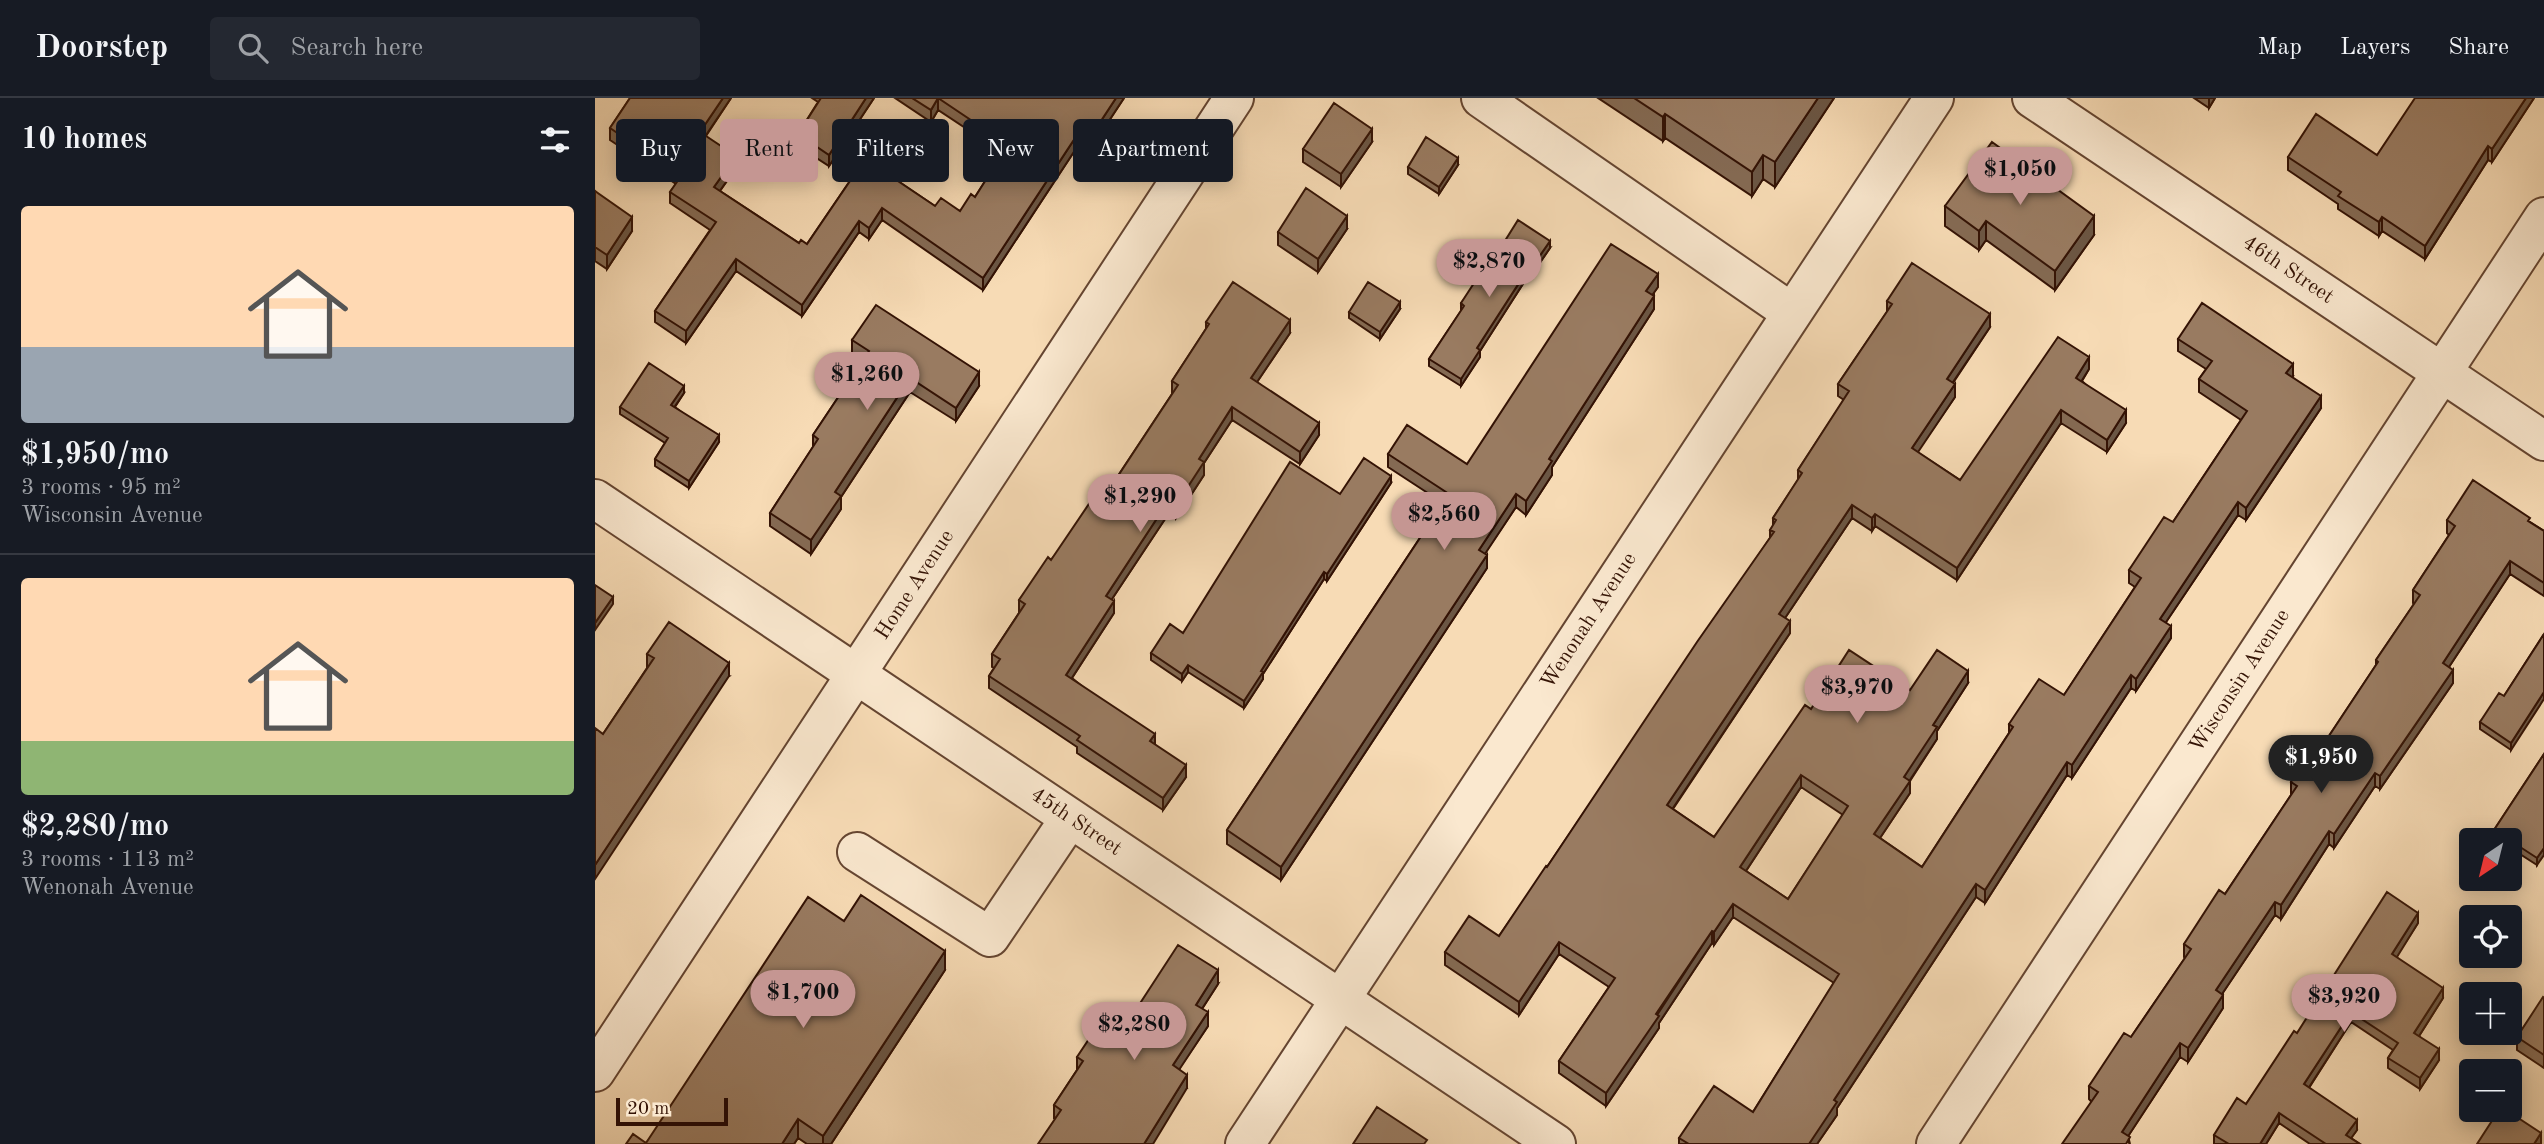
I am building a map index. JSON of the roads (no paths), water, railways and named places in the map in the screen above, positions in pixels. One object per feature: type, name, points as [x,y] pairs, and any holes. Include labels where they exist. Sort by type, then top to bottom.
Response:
[{"type":"street","name":"Home Avenue","points":[[595,1072],[1234,98]]},
{"type":"street","points":[[1481,98],[1793,313]]},
{"type":"street","name":"Wenonah Avenue","points":[[1245,1144],[1934,98]]},
{"type":"street","name":"46th Street","points":[[2032,98],[2544,441]]},
{"type":"street","name":"Wisconsin Avenue","points":[[1936,1144],[2544,217]]},
{"type":"street","name":"45th Street","points":[[595,499],[1556,1144]]},
{"type":"street","points":[[857,852],[991,937],[1070,818]]}]
